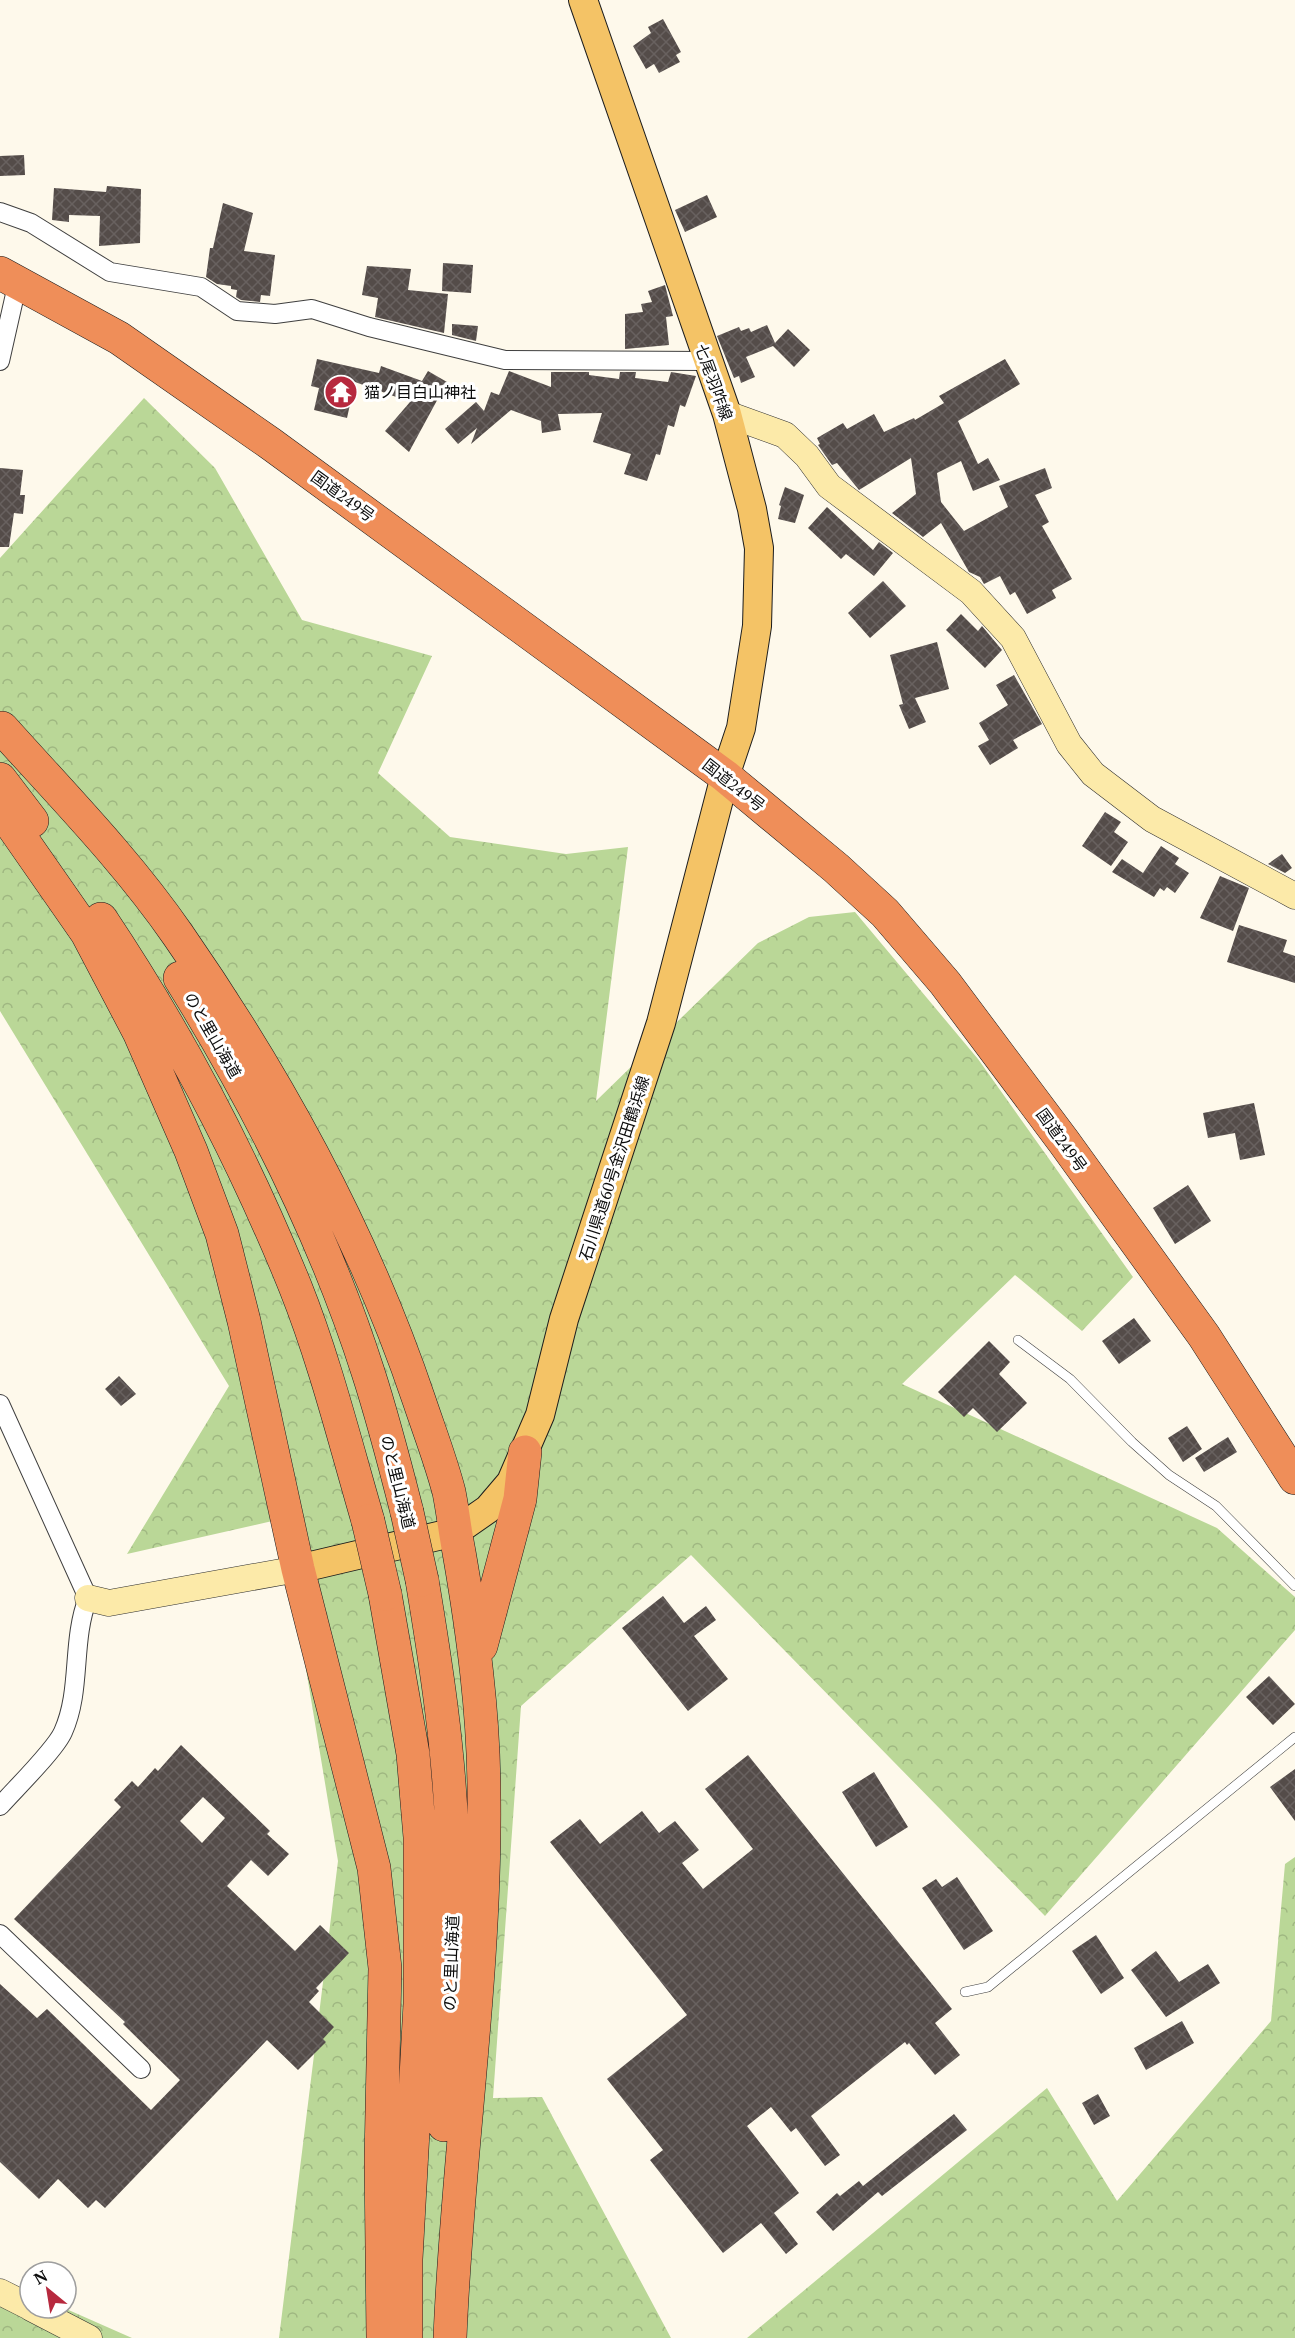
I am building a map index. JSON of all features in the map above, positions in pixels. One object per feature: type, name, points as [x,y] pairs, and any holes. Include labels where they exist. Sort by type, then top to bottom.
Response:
[{"type":"highway","name":"国道249号","points":[[9,277],[119,338],[272,444],[725,776],[828,861],[885,913],[945,983],[1204,1336],[1295,1478]]},
{"type":"highway","name":"のと里山海道","points":[[1,727],[150,929],[254,1108],[292,1183],[331,1272],[367,1370],[407,1512],[435,1656],[446,1750],[452,1833],[453,1929],[437,2263],[437,2338]]},
{"type":"highway","points":[[1,727],[109,848],[177,933],[301,1129],[336,1197],[402,1350],[449,1492],[469,1610],[477,1675],[484,1794],[480,1978],[460,2160],[450,2338]]},
{"type":"highway","name":"のと里山海道","points":[[0,779],[80,887],[140,980],[188,1062],[258,1200],[303,1309],[329,1386],[368,1521],[385,1594],[413,1754],[420,1837],[420,2004],[407,2248],[405,2338]]},
{"type":"highway","points":[[0,808],[87,933],[140,1032],[191,1150],[222,1234],[244,1321],[298,1569],[358,1797],[375,1879],[385,1968],[385,2077],[381,2159],[384,2338]]},
{"type":"highway","points":[[477,1675],[482,1637],[520,1499],[525,1452]]},
{"type":"main road","name":"七尾羽咋線","points":[[583,0],[706,361],[727,414],[752,509],[759,548],[757,626],[741,728],[725,776]]},
{"type":"main road","name":"石川県道60号金沢田鶴浜線","points":[[455,1532],[488,1509],[511,1482],[540,1415],[564,1319],[661,1023],[725,776]]},
{"type":"main road","points":[[298,1569],[455,1532]]},
{"type":"street","points":[[0,212],[31,224],[110,273],[201,287],[237,311],[274,314],[312,309],[369,327],[505,360],[706,361]]},
{"type":"street","points":[[0,361],[9,277]]},
{"type":"street","points":[[727,414],[785,435],[807,456],[829,486],[971,592],[1013,638],[1069,744],[1093,774],[1152,819],[1295,896]]},
{"type":"street","points":[[0,1404],[88,1598],[80,1619],[72,1708],[62,1735],[0,1806]]},
{"type":"street","points":[[88,1598],[109,1603],[298,1569]]},
{"type":"street","points":[[0,1935],[141,2069]]},
{"type":"street","points":[[0,2292],[18,2301]]},
{"type":"street","points":[[54,2320],[89,2338]]},
{"type":"lane","points":[[1018,1340],[1070,1379],[1132,1442],[1169,1475],[1215,1506],[1295,1586]]},
{"type":"lane","points":[[965,1992],[988,1987],[1295,1737]]},
{"type":"green space","points":[[144,398],[215,468],[302,620],[432,656],[378,773],[450,837],[566,854],[628,847],[596,1101],[758,943],[809,917],[855,912],[978,1059],[1133,1277],[1082,1331],[1015,1275],[902,1384],[1217,1528],[1295,1597],[1295,1630],[1045,1916],[691,1555],[521,1706],[493,2098],[542,2097],[671,2338],[279,2338],[338,1861],[281,1519],[127,1554],[229,1386],[0,1011],[0,558]]},
{"type":"green space","points":[[1295,1857],[1295,2338],[747,2338],[1047,2088],[1117,2201],[1271,2021],[1285,1864]]},
{"type":"green space","points":[[0,2280],[18,2297],[18,2320],[78,2320],[78,2314],[132,2338],[0,2338]]},
{"type":"building","points":[[663,19],[681,52],[676,55],[680,62],[659,73],[654,64],[646,69],[633,46],[651,33],[648,27]]},
{"type":"building","points":[[24,155],[25,175],[0,176],[0,156]]},
{"type":"building","points":[[107,186],[141,189],[140,243],[99,246],[100,216],[69,215],[69,222],[52,220],[54,188],[106,192]]},
{"type":"building","points":[[707,195],[717,217],[685,232],[675,210]]},
{"type":"building","points":[[223,203],[253,213],[244,251],[275,255],[270,296],[261,295],[260,302],[241,300],[236,297],[237,290],[231,289],[231,286],[217,284],[206,277],[210,248],[213,248]]},
{"type":"building","points":[[443,263],[473,265],[471,293],[442,291]]},
{"type":"building","points":[[367,266],[411,269],[408,290],[448,294],[444,333],[375,317],[378,298],[362,295]]},
{"type":"building","points":[[665,285],[673,316],[666,317],[669,345],[625,349],[625,314],[643,312],[641,304],[652,302],[648,291]]},
{"type":"building","points":[[452,324],[478,326],[476,341],[452,335]]},
{"type":"building","points":[[767,325],[775,343],[788,329],[810,350],[794,367],[773,346],[746,357],[755,377],[741,383],[739,376],[734,378],[717,336],[739,327],[741,331],[749,328],[751,332]]},
{"type":"building","points":[[317,359],[379,373],[381,366],[422,381],[428,371],[447,382],[409,452],[385,431],[410,402],[355,382],[347,418],[314,410],[319,388],[311,386]]},
{"type":"building","points":[[1005,359],[1020,384],[958,421],[978,464],[988,458],[1000,480],[973,491],[961,461],[937,473],[941,502],[964,531],[1008,507],[999,486],[1045,468],[1052,488],[1035,495],[1049,522],[1042,526],[1072,579],[1052,590],[1056,598],[1027,614],[1015,592],[1010,595],[1000,576],[984,584],[980,577],[969,572],[941,523],[923,537],[892,513],[916,494],[911,458],[859,490],[837,463],[832,465],[818,445],[820,444],[817,438],[843,423],[847,429],[874,414],[884,432],[914,418],[915,420],[944,403],[939,396]]},
{"type":"building","points":[[509,371],[551,387],[551,372],[589,372],[589,375],[619,379],[620,372],[636,372],[635,378],[668,382],[671,372],[696,376],[685,407],[680,405],[674,427],[668,425],[660,455],[656,454],[647,481],[624,474],[631,454],[593,442],[602,413],[558,414],[561,430],[542,433],[541,421],[511,410],[471,444],[477,428],[458,444],[445,429],[476,402],[484,411],[491,392],[499,395]]},
{"type":"building","points":[[0,468],[23,470],[20,495],[25,495],[23,514],[14,513],[9,547],[0,547]]},
{"type":"building","points":[[785,487],[804,495],[795,523],[778,519],[781,506],[779,505]]},
{"type":"building","points":[[827,507],[873,550],[879,542],[893,553],[874,576],[846,554],[841,559],[808,528]]},
{"type":"building","points":[[883,581],[906,606],[870,638],[848,613]]},
{"type":"building","points":[[961,614],[978,631],[982,626],[1002,650],[985,668],[946,630]]},
{"type":"building","points":[[937,642],[949,689],[915,698],[926,722],[909,729],[899,705],[903,704],[890,655]]},
{"type":"building","points":[[1014,675],[1042,724],[1013,740],[1018,748],[990,765],[978,746],[989,740],[979,723],[1008,705],[996,685]]},
{"type":"building","points":[[1105,812],[1121,822],[1114,832],[1128,842],[1111,866],[1082,846]]},
{"type":"building","points":[[1161,846],[1179,858],[1175,864],[1189,873],[1175,893],[1167,887],[1164,891],[1160,888],[1154,897],[1112,872],[1122,859],[1143,873]]},
{"type":"building","points":[[1282,854],[1292,868],[1285,873],[1268,864]]},
{"type":"building","points":[[1220,876],[1249,888],[1233,931],[1200,918]]},
{"type":"building","points":[[1239,925],[1287,940],[1283,952],[1295,956],[1295,983],[1227,962]]},
{"type":"building","points":[[1254,1103],[1265,1155],[1240,1160],[1235,1133],[1208,1138],[1203,1113]]},
{"type":"building","points":[[1188,1185],[1211,1221],[1175,1244],[1153,1208]]},
{"type":"building","points":[[1134,1318],[1151,1341],[1119,1364],[1102,1341]]},
{"type":"building","points":[[989,1341],[1010,1362],[999,1374],[1027,1403],[997,1432],[973,1408],[964,1417],[938,1392]]},
{"type":"building","points":[[119,1376],[136,1394],[121,1406],[105,1389]]},
{"type":"building","points":[[1187,1426],[1202,1449],[1183,1462],[1168,1438]]},
{"type":"building","points":[[1228,1437],[1237,1452],[1204,1472],[1195,1458]]},
{"type":"building","points":[[663,1596],[684,1623],[706,1606],[716,1620],[694,1636],[728,1679],[688,1711],[622,1628]]},
{"type":"building","points":[[1269,1676],[1295,1704],[1273,1725],[1246,1697]]},
{"type":"building","points":[[181,1745],[270,1831],[267,1834],[289,1854],[268,1876],[251,1860],[227,1886],[295,1951],[320,1925],[349,1953],[316,1988],[319,1991],[309,2002],[334,2027],[323,2039],[326,2042],[298,2070],[267,2040],[105,2208],[96,2200],[88,2208],[58,2179],[39,2199],[0,2162],[0,1984],[37,2018],[47,2009],[151,2110],[180,2080],[123,2024],[125,2022],[14,1919],[121,1807],[114,1800],[132,1781],[138,1787],[155,1768],[158,1771]],"holes":[[[203,1797],[225,1818],[202,1843],[180,1821]]]},
{"type":"building","points":[[748,1755],[952,2009],[935,2023],[960,2055],[935,2075],[909,2043],[907,2045],[905,2042],[811,2116],[840,2155],[825,2166],[796,2128],[791,2132],[771,2107],[747,2126],[799,2193],[774,2213],[798,2244],[786,2254],[761,2223],[723,2253],[650,2160],[663,2150],[607,2079],[687,2015],[550,1842],[580,1819],[600,1844],[642,1811],[659,1833],[675,1821],[699,1850],[682,1863],[703,1889],[753,1849],[705,1789]]},
{"type":"building","points":[[1295,1769],[1295,1821],[1270,1787]]},
{"type":"building","points":[[874,1772],[908,1827],[876,1847],[842,1792]]},
{"type":"building","points":[[957,1877],[993,1931],[964,1950],[922,1888],[936,1879],[942,1887]]},
{"type":"building","points":[[1096,1935],[1124,1978],[1101,1994],[1072,1951]]},
{"type":"building","points":[[1156,1951],[1179,1982],[1208,1964],[1220,1983],[1166,2017],[1131,1970]]},
{"type":"building","points":[[1182,2021],[1194,2043],[1146,2070],[1134,2048]]},
{"type":"building","points":[[1098,2094],[1110,2116],[1094,2125],[1082,2103]]},
{"type":"building","points":[[954,2114],[967,2130],[882,2196],[878,2192],[833,2231],[816,2212],[837,2193],[840,2196],[859,2181],[863,2186]]},
{"type":"place","name":"猫ノ目白山神社","points":[[341,392]]}]
